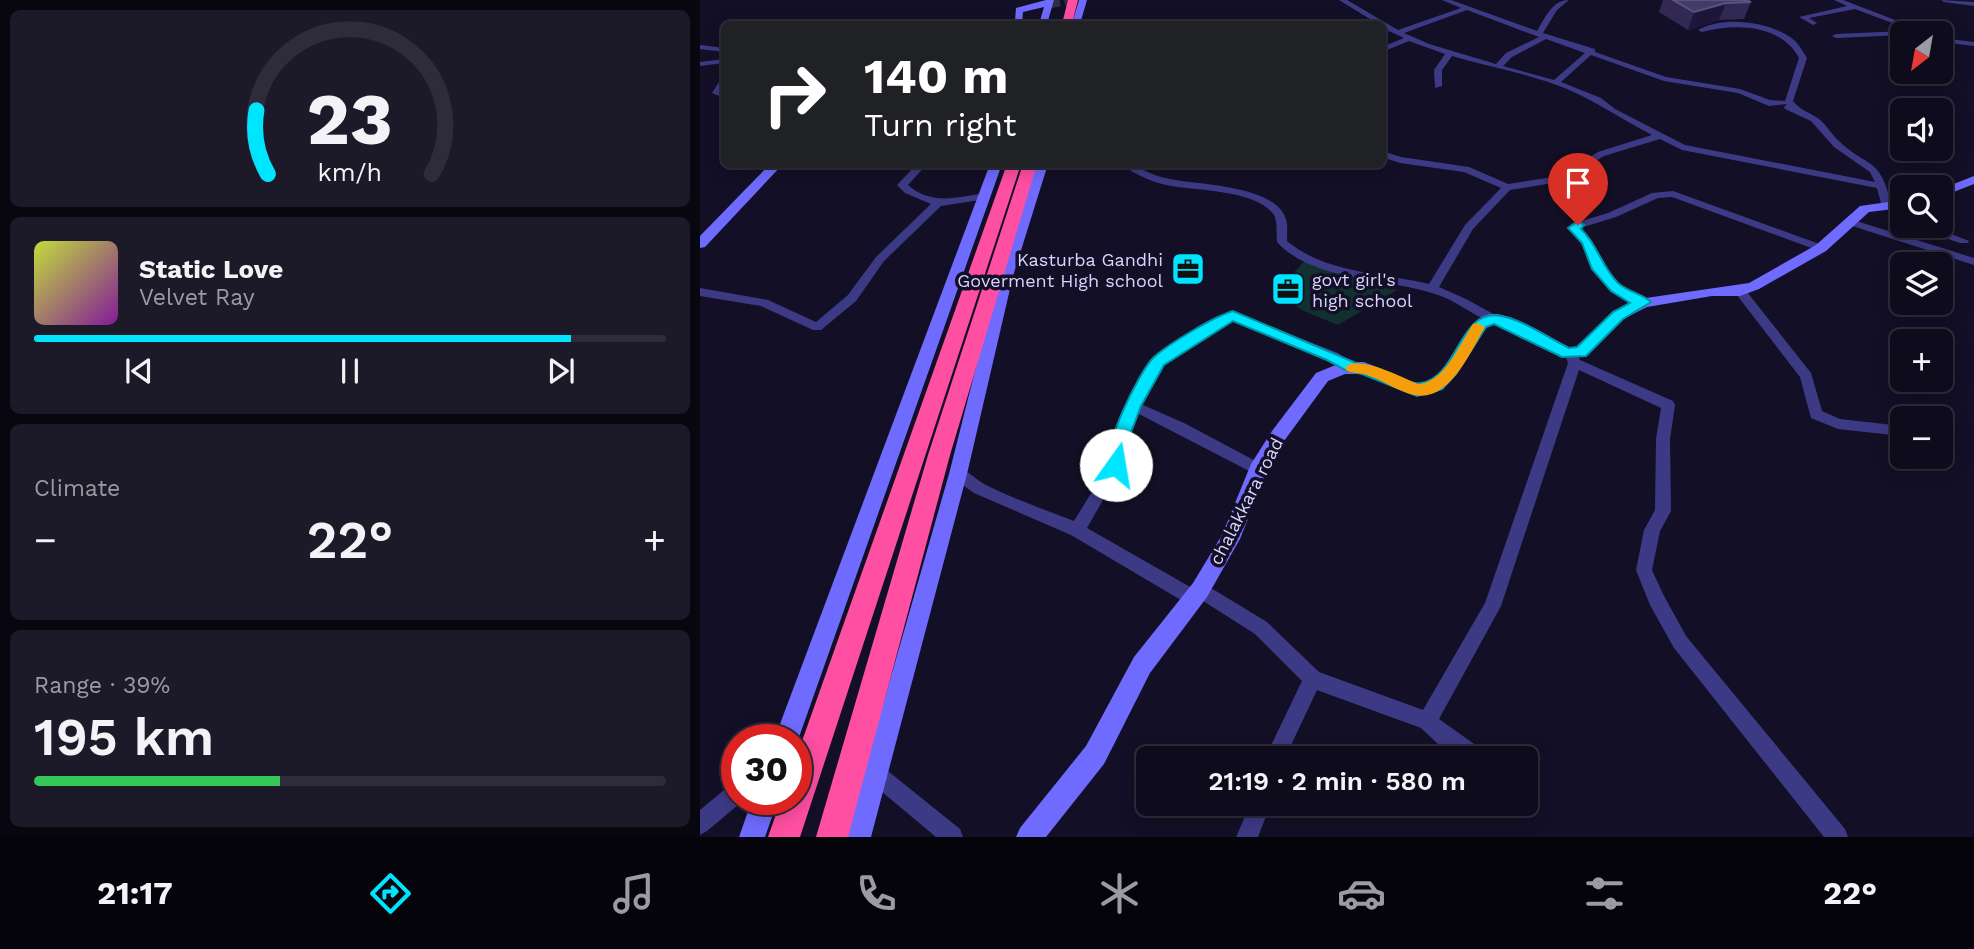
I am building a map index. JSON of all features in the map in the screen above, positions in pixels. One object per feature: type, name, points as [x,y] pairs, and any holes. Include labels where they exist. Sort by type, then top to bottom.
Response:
[{"type":"highway","points":[[1068,21],[1073,0]]},
{"type":"highway","points":[[1053,1],[1054,21]]},
{"type":"highway","points":[[784,837],[1012,168]]},
{"type":"highway","points":[[832,837],[861,726],[889,642],[939,455],[1029,168]]},
{"type":"street","points":[[1077,21],[1083,0]]},
{"type":"street","points":[[1342,0],[1376,21]]},
{"type":"street","points":[[1446,0],[1664,79],[1740,92],[1769,103],[1783,103],[1814,119],[1838,145],[1874,170],[1890,198]]},
{"type":"street","points":[[1498,66],[1509,55],[1542,35],[1554,9],[1566,0]]},
{"type":"street","points":[[1837,0],[1893,21]]},
{"type":"street","points":[[1944,0],[1974,4]]},
{"type":"street","points":[[1019,21],[1019,10],[1053,1]]},
{"type":"street","points":[[1044,21],[1053,1]]},
{"type":"street","points":[[1813,23],[1803,17],[1856,7]]},
{"type":"street","points":[[1400,32],[1467,8]]},
{"type":"street","points":[[1702,30],[1730,23],[1751,26],[1777,33],[1796,46],[1803,58],[1789,103],[1796,110]]},
{"type":"street","points":[[1386,27],[1450,53],[1555,83],[1598,100],[1682,147],[1882,186]]},
{"type":"street","points":[[1836,36],[1890,34]]},
{"type":"street","points":[[1386,48],[1410,38]]},
{"type":"street","points":[[1953,41],[1974,44]]},
{"type":"street","points":[[700,47],[721,50]]},
{"type":"street","points":[[1555,83],[1591,51]]},
{"type":"street","points":[[1438,86],[1438,70],[1450,53]]},
{"type":"street","points":[[700,64],[721,61]]},
{"type":"street","points":[[1783,103],[1783,98],[1791,92]]},
{"type":"street","points":[[1386,155],[1400,160],[1466,169],[1507,187],[1562,179],[1601,154],[1660,136]]},
{"type":"street","points":[[700,244],[773,168]]},
{"type":"street","points":[[919,168],[902,185],[909,191],[938,202],[986,196]]},
{"type":"street","points":[[792,724],[995,168]]},
{"type":"street","points":[[858,837],[958,474],[1006,276],[1041,168]]},
{"type":"street","points":[[1135,168],[1149,178],[1221,189],[1270,206],[1278,213],[1282,223],[1282,242],[1301,256],[1366,277],[1390,279],[1433,289],[1493,319],[1503,321],[1572,359],[1668,405],[1662,439],[1663,511],[1652,530],[1644,570],[1656,599],[1680,642],[1837,837]]},
{"type":"street","points":[[1953,188],[1974,180]]},
{"type":"street","points":[[1433,289],[1469,227],[1507,187]]},
{"type":"street","points":[[1821,248],[1673,194],[1656,195],[1612,215],[1574,228],[1588,242],[1596,266],[1607,279],[1633,300],[1644,302],[1671,300],[1712,291],[1740,291],[1754,286],[1821,248],[1865,209],[1890,207]]},
{"type":"street","points":[[700,292],[764,303],[817,327],[852,299],[880,259],[938,202]]},
{"type":"street","points":[[1850,222],[1944,252]]},
{"type":"street","points":[[1969,239],[1953,255],[1974,262]]},
{"type":"street","points":[[1740,291],[1806,376],[1816,414],[1838,424],[1890,430]]},
{"type":"street","points":[[1427,721],[1492,606],[1572,359],[1618,315],[1644,302]]},
{"type":"street","points":[[1077,530],[1116,465],[1119,443],[1133,406],[1158,362],[1220,321],[1233,316],[1333,356],[1353,368],[1364,368],[1417,390],[1437,385],[1451,370],[1481,324],[1493,319]]},
{"type":"street","name":"chalakkara road","points":[[1030,837],[1094,755],[1142,665],[1196,593],[1230,539],[1258,469],[1285,425],[1322,377],[1333,370],[1353,368]]},
{"type":"street","points":[[1133,406],[1170,421],[1258,469]]},
{"type":"street","points":[[958,474],[979,489],[1077,530],[1261,628],[1313,679],[1427,721],[1461,746]]},
{"type":"street","points":[[1281,746],[1313,679]]},
{"type":"street","points":[[876,774],[951,837]]},
{"type":"street","points":[[700,824],[721,806]]},
{"type":"street","points":[[752,837],[760,815]]},
{"type":"street","points":[[1248,837],[1256,816]]},
{"type":"green space","points":[[1306,259],[1397,290],[1338,325],[1304,311],[1278,296],[1281,287]]},
{"type":"building","points":[[1673,0],[1751,2],[1726,3],[1694,12]]},
{"type":"tunnel","points":[[1050,3],[1069,0]]},
{"type":"slow traffic","points":[[1353,368],[1364,368],[1417,390],[1427,389],[1437,385],[1451,370],[1478,327]]},
{"type":"place","name":"Kasturba Gandhi Goverment High school","points":[[1188,269]]},
{"type":"place","name":"govt girl's high school","points":[[1288,289]]},
{"type":"route","points":[[1116,465],[1119,443],[1133,406],[1158,362],[1220,321],[1233,316],[1333,356],[1353,368],[1364,368],[1417,390],[1437,385],[1451,370],[1481,324],[1493,319],[1503,321],[1567,354],[1581,352],[1618,315],[1644,302],[1633,300],[1616,288],[1596,266],[1588,242],[1574,228],[1578,225]]}]
